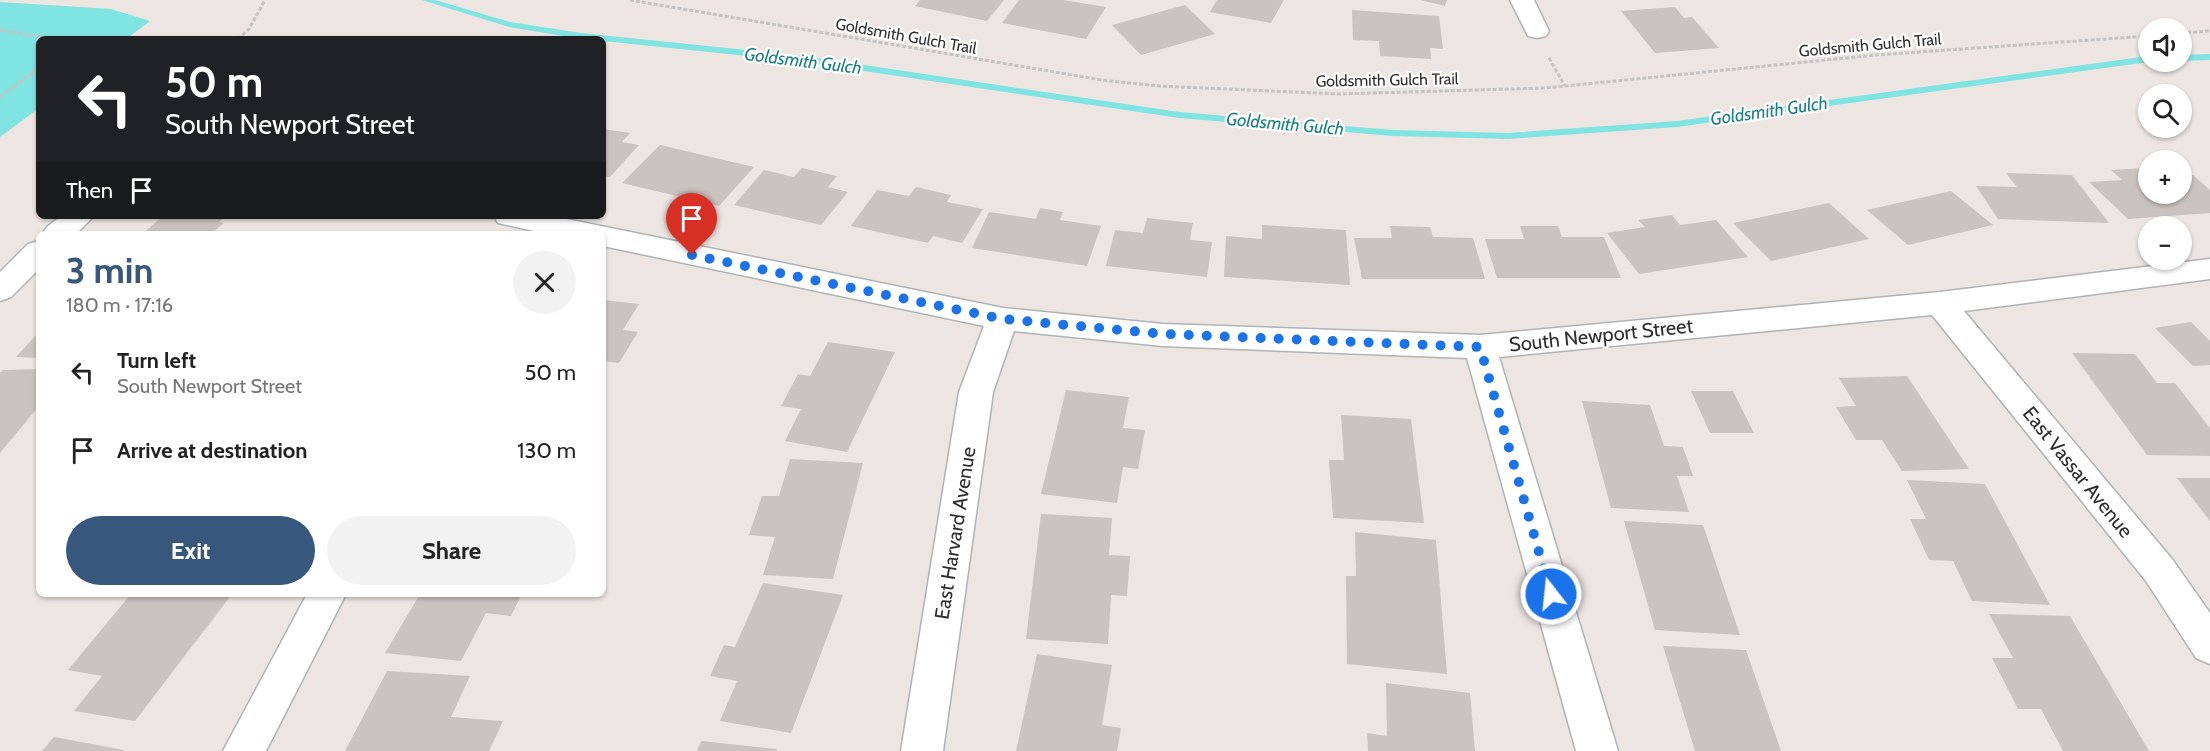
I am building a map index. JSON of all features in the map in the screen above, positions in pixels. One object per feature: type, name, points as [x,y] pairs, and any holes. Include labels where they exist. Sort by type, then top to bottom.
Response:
[{"type":"street","points":[[1522,0],[1537,31]]},
{"type":"street","points":[[61,231],[76,219]]},
{"type":"street","points":[[520,219],[568,231]]},
{"type":"street","name":"South Newport Street","points":[[606,237],[1003,319],[1163,334],[1480,347],[1940,303],[2210,269]]},
{"type":"street","points":[[0,290],[36,254]]},
{"type":"street","name":"East Vassar Avenue","points":[[1940,303],[2159,570],[2210,646]]},
{"type":"street","name":"East Harvard Avenue","points":[[922,751],[976,392],[1003,319]]},
{"type":"street","points":[[1480,347],[1597,751]]},
{"type":"street","points":[[244,751],[325,597]]},
{"type":"path","points":[[241,36],[249,29],[265,0]]},
{"type":"path","name":"Goldsmith Gulch Trail","points":[[630,0],[1058,74],[1159,86],[1339,94],[1565,86],[1876,56],[2138,37]]},
{"type":"path","points":[[0,30],[45,36]]},
{"type":"path","points":[[2192,32],[2210,31]]},
{"type":"path","points":[[1552,64],[1565,86]]},
{"type":"path","points":[[0,97],[36,70]]},
{"type":"water","points":[[0,2],[111,9],[150,21],[130,36],[36,36],[36,110],[0,137]]},
{"type":"building","points":[[920,0],[1004,0],[987,21],[915,6]]},
{"type":"building","points":[[1019,0],[1063,0],[1106,7],[1086,39],[1002,23]]},
{"type":"building","points":[[1217,0],[1284,0],[1271,23],[1210,12]]},
{"type":"building","points":[[1420,0],[1447,0],[1445,6]]},
{"type":"building","points":[[1185,5],[1215,34],[1141,55],[1112,25]]},
{"type":"building","points":[[1675,7],[1684,18],[1692,17],[1719,48],[1655,53],[1621,11]]},
{"type":"building","points":[[1352,10],[1439,16],[1443,49],[1430,48],[1431,59],[1380,56],[1379,41],[1353,40]]},
{"type":"building","points":[[606,129],[630,133],[622,142],[639,145],[610,177],[606,176]]},
{"type":"building","points":[[660,145],[754,167],[719,206],[622,183]]},
{"type":"building","points":[[802,168],[837,176],[828,187],[848,192],[821,225],[734,205],[764,170],[794,177]]},
{"type":"building","points":[[2138,168],[2138,204],[2192,204],[2193,175],[2210,190],[2210,213],[2138,216],[2138,218],[2128,219],[2089,182],[2122,180],[2111,170]]},
{"type":"building","points":[[2006,173],[2072,175],[2109,223],[1998,219],[1976,186],[2017,187]]},
{"type":"building","points":[[916,187],[951,195],[947,202],[983,209],[962,243],[933,236],[928,243],[851,226],[877,190],[909,196]]},
{"type":"building","points":[[1951,191],[1993,225],[1908,245],[1867,210]]},
{"type":"building","points":[[1829,203],[1869,239],[1771,261],[1733,223]]},
{"type":"building","points":[[1040,208],[1063,212],[1060,220],[1101,226],[1087,266],[972,248],[989,212],[1036,219]]},
{"type":"building","points":[[1672,215],[1680,225],[1716,220],[1748,257],[1639,274],[1607,233],[1645,227],[1638,220]]},
{"type":"building","points":[[1147,218],[1193,223],[1190,240],[1212,242],[1207,277],[1106,266],[1115,230],[1143,233]]},
{"type":"building","points":[[160,219],[222,219],[219,222],[224,223],[215,231],[146,231]]},
{"type":"building","points":[[1262,225],[1346,230],[1350,285],[1224,277],[1226,236],[1262,239]]},
{"type":"building","points":[[1390,226],[1430,227],[1433,237],[1473,238],[1485,279],[1362,279],[1354,238],[1392,238]]},
{"type":"building","points":[[1520,226],[1558,226],[1562,237],[1604,237],[1621,278],[1497,278],[1485,239],[1524,239]]},
{"type":"building","points":[[606,300],[639,304],[623,330],[638,332],[619,363],[606,361]]},
{"type":"building","points":[[2191,322],[2210,341],[2210,365],[2193,366],[2155,328]]},
{"type":"building","points":[[36,335],[36,358],[16,357]]},
{"type":"building","points":[[828,342],[895,352],[847,452],[785,441],[801,409],[781,406],[798,374],[810,376]]},
{"type":"building","points":[[2072,353],[2135,354],[2157,383],[2175,383],[2210,428],[2210,456],[2147,455]]},
{"type":"building","points":[[36,369],[36,410],[0,453],[0,373],[3,370]]},
{"type":"building","points":[[1907,376],[1969,469],[1902,471],[1882,440],[1856,440],[1836,407],[1856,406],[1839,378]]},
{"type":"building","points":[[1066,390],[1129,397],[1123,428],[1145,430],[1138,469],[1123,467],[1117,503],[1041,494]]},
{"type":"building","points":[[1691,391],[1733,391],[1754,433],[1710,433]]},
{"type":"building","points":[[1582,401],[1650,405],[1664,446],[1683,447],[1693,476],[1677,476],[1689,512],[1611,508]]},
{"type":"building","points":[[1341,415],[1411,419],[1424,523],[1333,518],[1329,460],[1344,460]]},
{"type":"building","points":[[790,459],[863,463],[833,579],[763,575],[775,537],[749,535],[762,496],[779,496]]},
{"type":"building","points":[[2177,478],[2210,478],[2210,521]]},
{"type":"building","points":[[1907,480],[1985,484],[2050,605],[1972,601],[1953,561],[1929,560],[1910,519],[1926,519]]},
{"type":"building","points":[[1041,514],[1112,518],[1109,555],[1130,556],[1127,596],[1111,595],[1108,644],[1026,639]]},
{"type":"building","points":[[1624,521],[1703,525],[1740,635],[1655,630]]},
{"type":"building","points":[[1355,532],[1436,540],[1447,674],[1347,664],[1346,576],[1356,576]]},
{"type":"building","points":[[763,583],[843,595],[791,733],[720,721],[737,681],[710,676],[724,645],[735,647]]},
{"type":"building","points":[[129,597],[230,597],[135,721],[74,711],[102,676],[68,670]]},
{"type":"building","points":[[418,597],[520,597],[511,616],[486,613],[461,661],[385,653]]},
{"type":"building","points":[[1989,614],[2070,616],[2149,751],[2063,751],[2041,709],[2018,709],[1992,658],[2013,658]]},
{"type":"building","points":[[1663,646],[1746,650],[1781,751],[1695,751]]},
{"type":"building","points":[[1037,654],[1112,665],[1102,725],[1121,728],[1117,751],[1016,751]]},
{"type":"building","points":[[387,671],[470,676],[451,717],[503,721],[489,751],[345,751]]},
{"type":"building","points":[[1386,683],[1470,693],[1475,751],[1368,751],[1367,733],[1387,736]]},
{"type":"building","points":[[54,737],[124,750],[124,751],[42,751]]},
{"type":"building","points":[[701,741],[777,749],[777,751],[697,751]]},
{"type":"waterway","name":"Goldsmith Gulch","points":[[426,0],[509,24],[581,36]]},
{"type":"waterway","name":"Goldsmith Gulch","points":[[606,39],[804,59],[1179,115],[1393,133],[1508,136],[1677,124],[2138,60]]},
{"type":"waterway","name":"Goldsmith Gulch","points":[[2192,58],[2210,57]]},
{"type":"route","points":[[692,255],[1003,319],[1163,334],[1480,347],[1551,594]]}]
